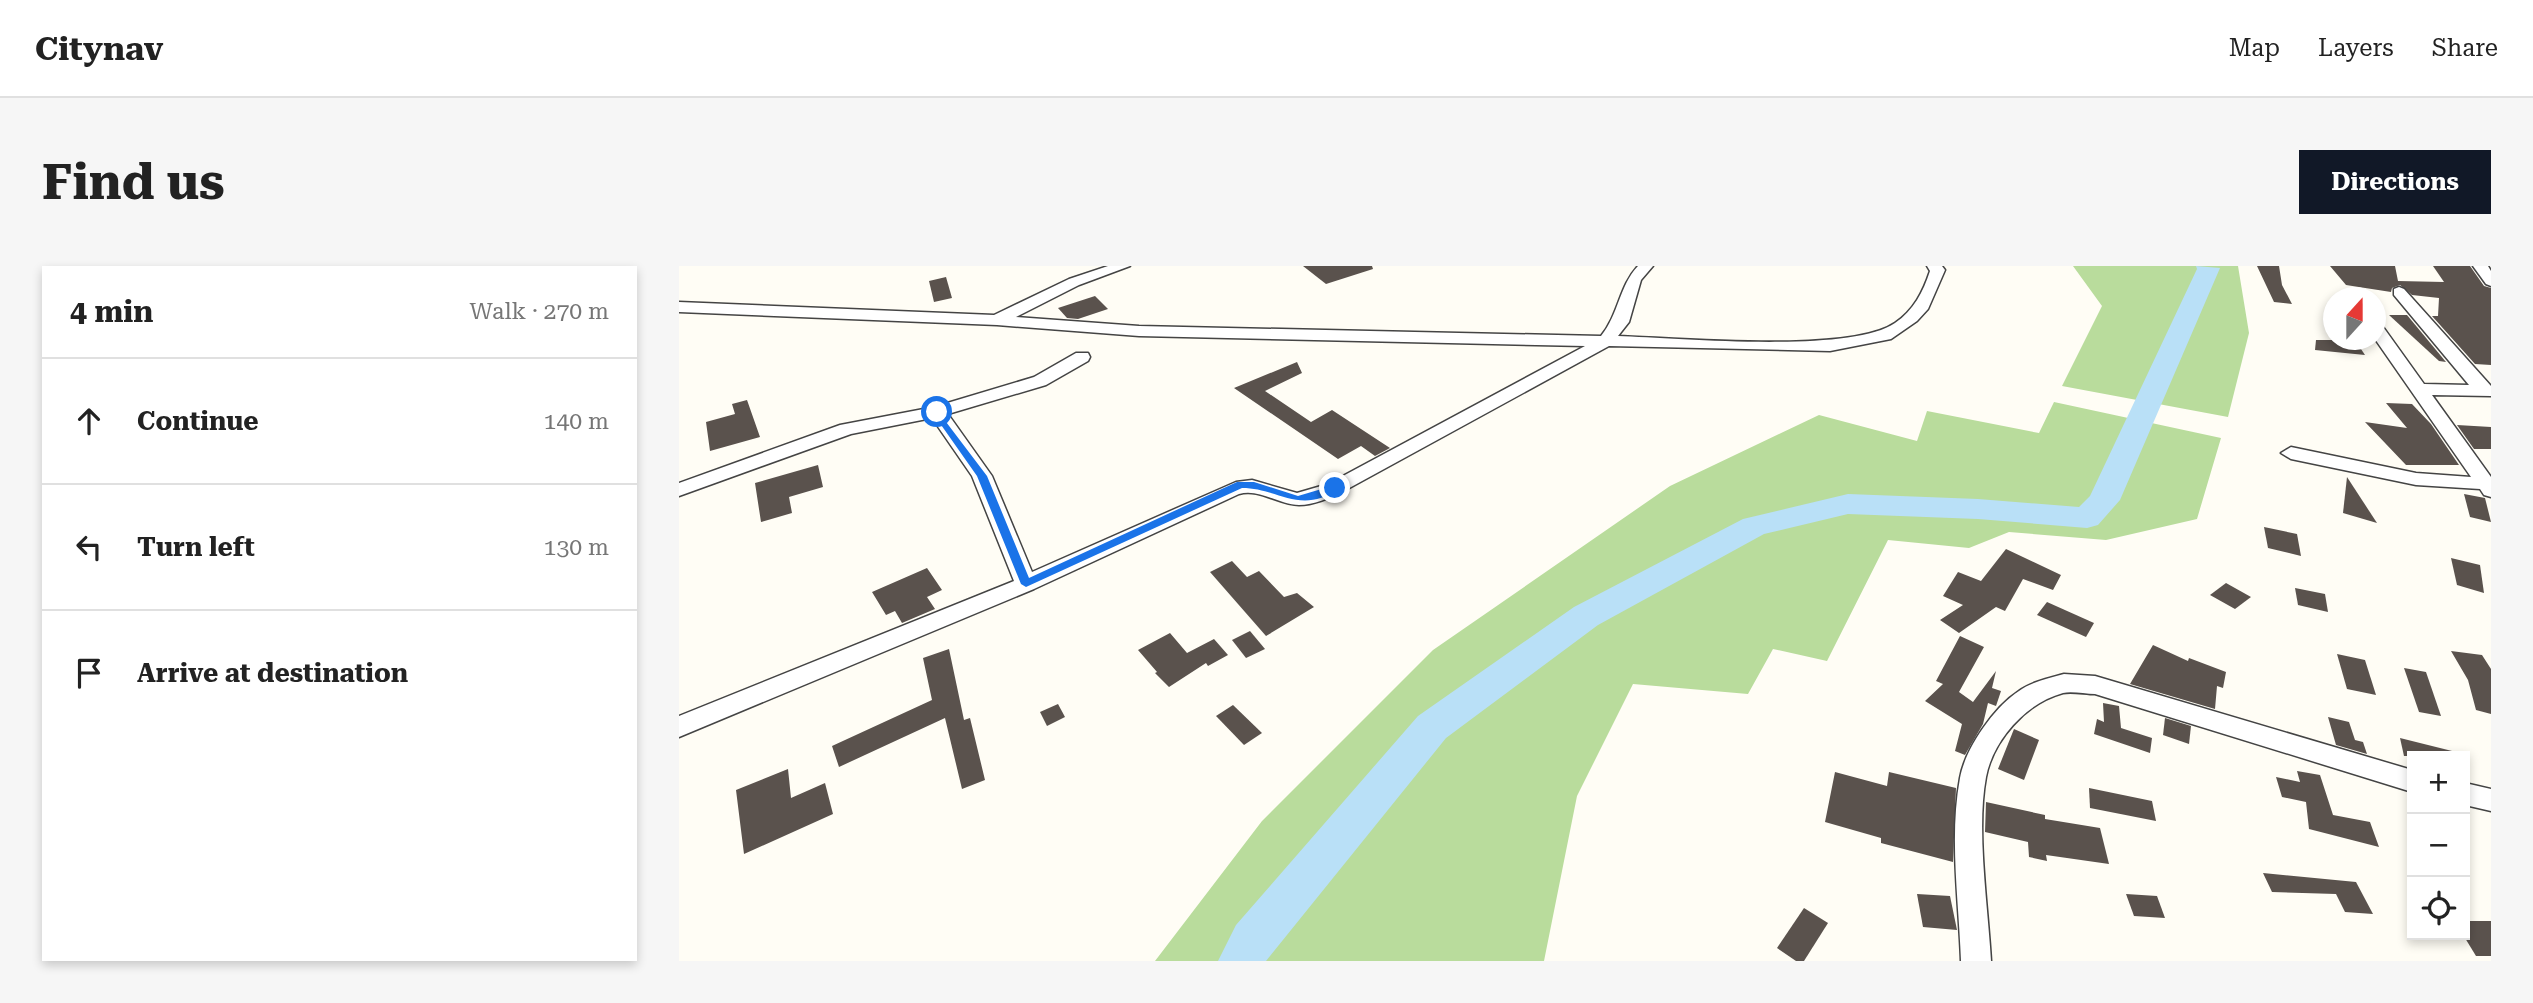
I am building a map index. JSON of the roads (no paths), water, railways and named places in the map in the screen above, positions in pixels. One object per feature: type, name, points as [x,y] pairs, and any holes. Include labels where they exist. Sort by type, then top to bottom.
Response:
[{"type":"street","points":[[997,320],[1075,282],[1123,266]]},
{"type":"street","points":[[679,727],[1026,584],[1240,485],[1254,485],[1298,499],[1335,488],[1606,341],[1621,322],[1627,292],[1646,266]]},
{"type":"street","points":[[679,307],[997,320],[1139,331],[1856,344],[1904,326],[1917,316],[1933,288],[1938,270],[1934,266]]},
{"type":"street","points":[[2480,266],[2491,281]]},
{"type":"street","points":[[2399,292],[2487,391]]},
{"type":"street","points":[[2386,343],[2490,486]]},
{"type":"street","points":[[679,489],[847,429],[937,412],[1040,381],[1082,357]]},
{"type":"street","points":[[2417,389],[2487,391]]},
{"type":"street","points":[[937,412],[982,476],[1026,584]]},
{"type":"street","points":[[2291,453],[2416,479],[2490,486]]},
{"type":"street","points":[[1976,961],[1970,828],[1973,776],[1990,738],[2010,712],[2029,696],[2064,683],[2095,685],[2407,779]]},
{"type":"street","points":[[2470,795],[2491,800]]},
{"type":"waterway","points":[[1242,961],[1252,940],[1432,727],[1586,616],[1754,526],[1848,504],[1978,509],[2087,518],[2104,500],[2209,268],[2207,266]]}]
